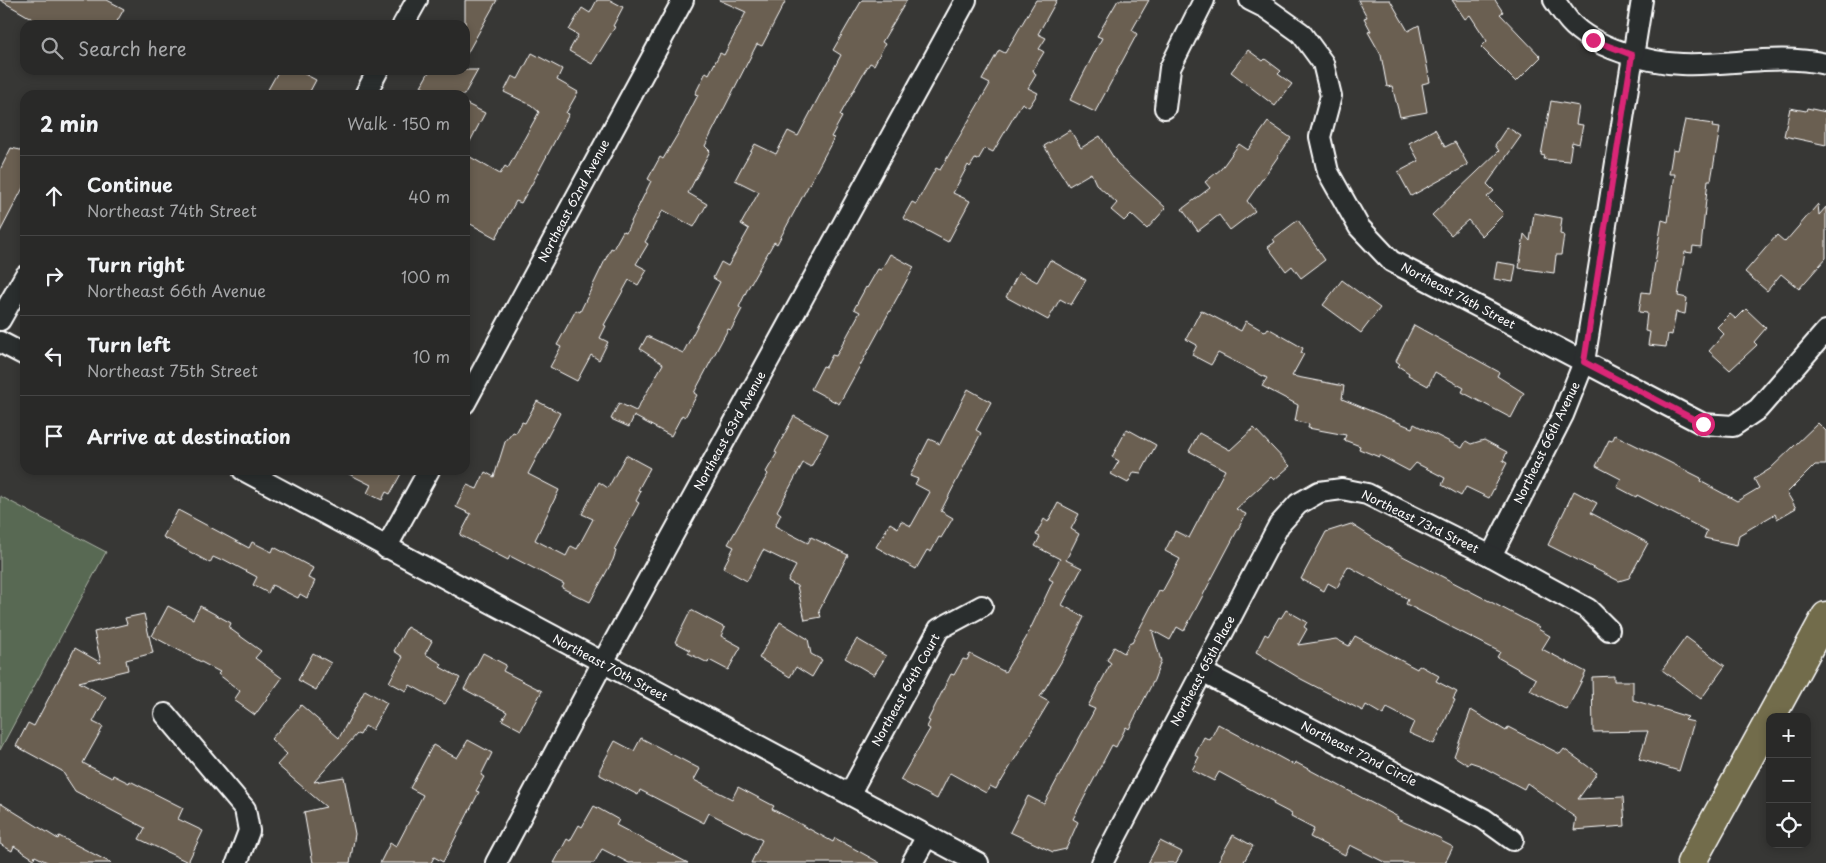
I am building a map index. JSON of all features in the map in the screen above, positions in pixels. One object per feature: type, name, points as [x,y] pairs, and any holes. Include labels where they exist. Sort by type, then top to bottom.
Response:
[{"type":"main road","points":[[1773,713],[1826,616]]},
{"type":"main road","points":[[1691,863],[1766,725]]},
{"type":"street","points":[[406,20],[417,0]]},
{"type":"street","name":"Northeast 62nd Avenue","points":[[470,394],[683,0]]},
{"type":"street","name":"Northeast 63rd Avenue","points":[[496,863],[602,664],[966,0]]},
{"type":"street","points":[[1165,108],[1170,68],[1204,0]]},
{"type":"street","name":"Northeast 74th Street","points":[[1250,0],[1266,8],[1301,33],[1323,63],[1331,96],[1320,137],[1328,172],[1359,227],[1391,261],[1703,424],[1733,426],[1758,409],[1826,331]]},
{"type":"street","points":[[1554,0],[1570,22],[1593,40],[1632,55],[1680,64],[1779,59],[1826,64]]},
{"type":"street","name":"Northeast 66th Avenue","points":[[1491,556],[1563,414],[1584,362],[1642,0]]},
{"type":"street","points":[[367,90],[375,75]]},
{"type":"street","points":[[0,320],[20,285]]},
{"type":"street","points":[[0,342],[20,352]]},
{"type":"street","name":"Northeast 70th Street","points":[[252,475],[602,664],[850,793],[978,863]]},
{"type":"street","points":[[386,548],[425,475]]},
{"type":"street","name":"Northeast 73rd Street","points":[[1319,492],[1342,489],[1367,494],[1491,556],[1588,609],[1609,630]]},
{"type":"street","name":"Northeast 65th Place","points":[[1102,863],[1279,526],[1298,504],[1319,492]]},
{"type":"street","name":"Northeast 64th Court","points":[[850,793],[939,629],[982,606]]},
{"type":"street","name":"Northeast 72nd Circle","points":[[1202,672],[1484,819],[1513,840]]},
{"type":"street","points":[[165,714],[245,809],[249,830],[237,863]]},
{"type":"street","points":[[912,863],[927,836]]},
{"type":"green space","points":[[0,496],[106,552],[0,750]]},
{"type":"building","points":[[0,0],[107,0],[124,9],[118,20],[34,20]]},
{"type":"building","points":[[465,0],[497,0],[470,48],[470,20],[465,20]]},
{"type":"building","points":[[597,0],[610,0],[623,7],[613,26],[615,27],[592,64],[569,51],[578,35],[569,30],[582,8],[590,13]]},
{"type":"building","points":[[719,0],[786,0],[762,46],[757,44],[705,146],[710,151],[688,193],[707,204],[694,227],[663,210],[645,242],[648,244],[636,264],[647,270],[638,285],[629,280],[604,325],[606,326],[600,338],[608,342],[599,360],[591,355],[577,381],[550,367],[561,347],[557,345],[576,310],[580,312],[611,248],[613,249],[623,231],[626,232],[651,181],[648,179],[660,157],[663,159],[679,132],[698,95],[695,94],[706,72],[709,74],[720,53],[724,55],[746,12]]},
{"type":"building","points":[[862,0],[907,0],[882,42],[885,44],[874,65],[870,63],[840,115],[842,117],[831,137],[834,138],[777,244],[774,242],[748,288],[739,307],[742,309],[731,330],[728,329],[694,393],[697,395],[685,417],[682,415],[671,436],[634,416],[629,427],[611,419],[619,403],[636,411],[663,364],[640,349],[647,336],[683,353],[720,282],[713,278],[721,262],[728,266],[749,229],[741,224],[759,192],[735,180],[755,144],[776,154],[788,131],[798,136],[841,55],[833,50]]},
{"type":"building","points":[[1036,0],[1057,0],[1038,34],[1046,38],[1039,49],[1044,52],[1033,70],[1036,75],[1028,88],[1038,93],[1029,107],[1022,103],[993,152],[985,148],[978,160],[975,159],[970,167],[968,165],[953,193],[970,201],[948,242],[903,218],[912,202],[916,204],[936,168],[940,170],[990,84],[982,80],[999,50],[1005,53]]},
{"type":"building","points":[[1118,0],[1149,0],[1132,30],[1137,34],[1095,112],[1070,100],[1102,38],[1097,36]]},
{"type":"building","points":[[1358,0],[1390,0],[1408,31],[1419,25],[1430,82],[1422,84],[1427,112],[1400,117],[1392,86],[1387,87],[1381,55],[1368,32],[1371,31],[1364,18],[1367,17]]},
{"type":"building","points":[[1452,0],[1495,0],[1503,12],[1500,14],[1541,57],[1516,82],[1481,47],[1487,41],[1470,15],[1465,19]]},
{"type":"building","points":[[1248,50],[1263,61],[1265,59],[1281,71],[1278,74],[1292,84],[1275,106],[1231,72]]},
{"type":"building","points":[[532,53],[562,69],[557,80],[578,92],[566,113],[569,114],[533,182],[521,203],[516,201],[496,238],[470,224],[470,157],[500,174],[505,166],[508,168],[539,112],[531,105],[504,92],[512,76],[518,79]]},
{"type":"building","points":[[470,70],[478,70],[467,90],[423,90],[424,88],[421,86],[427,75],[470,75]]},
{"type":"building","points":[[276,75],[306,75],[316,80],[311,90],[268,90]]},
{"type":"building","points":[[1551,101],[1579,106],[1576,124],[1583,125],[1579,144],[1572,142],[1569,161],[1544,159],[1545,156],[1541,155]]},
{"type":"building","points":[[470,106],[485,113],[470,142]]},
{"type":"building","points":[[1790,108],[1806,111],[1807,108],[1826,112],[1826,145],[1784,136]]},
{"type":"building","points":[[1685,120],[1713,124],[1712,127],[1720,128],[1711,180],[1708,180],[1701,247],[1693,246],[1692,253],[1685,252],[1678,296],[1687,298],[1685,314],[1676,312],[1672,335],[1668,334],[1666,347],[1648,345],[1650,332],[1645,331],[1647,313],[1639,312],[1642,292],[1650,293],[1662,220],[1668,222],[1675,174],[1669,174],[1673,150],[1678,151]]},
{"type":"building","points":[[1268,122],[1291,138],[1247,201],[1255,211],[1230,230],[1219,215],[1198,231],[1182,209],[1210,188],[1205,182],[1221,169],[1239,144],[1248,150]]},
{"type":"building","points":[[1507,127],[1521,136],[1487,184],[1494,191],[1487,197],[1504,214],[1482,236],[1468,220],[1451,235],[1432,215],[1499,151],[1495,145]]},
{"type":"building","points":[[1435,129],[1445,147],[1455,142],[1468,165],[1411,196],[1398,172],[1419,161],[1409,143]]},
{"type":"building","points":[[1070,130],[1081,148],[1100,136],[1117,163],[1166,208],[1147,229],[1131,214],[1124,221],[1111,210],[1117,203],[1096,184],[1091,173],[1069,186],[1044,146]]},
{"type":"building","points":[[11,148],[20,150],[20,194],[0,232],[0,170]]},
{"type":"building","points":[[1818,204],[1819,215],[1826,207],[1826,258],[1799,289],[1781,274],[1767,291],[1745,272],[1777,235],[1785,242]]},
{"type":"building","points":[[1534,213],[1562,218],[1560,234],[1564,235],[1561,255],[1556,255],[1554,273],[1519,268],[1524,234],[1530,241]]},
{"type":"building","points":[[1298,220],[1325,260],[1301,278],[1292,266],[1286,271],[1268,247],[1275,242],[1273,239]]},
{"type":"building","points":[[890,254],[914,267],[839,404],[811,389],[823,366],[826,367],[832,355],[836,356],[860,312],[854,309],[866,287],[878,269],[881,270]]},
{"type":"building","points":[[1050,260],[1086,280],[1071,305],[1060,299],[1048,320],[1006,297],[1019,272],[1037,282]]},
{"type":"building","points":[[1497,262],[1516,265],[1513,282],[1494,279]]},
{"type":"building","points":[[1342,280],[1380,308],[1361,333],[1323,305]]},
{"type":"building","points":[[1746,309],[1766,328],[1754,342],[1757,345],[1730,370],[1709,351],[1724,334],[1717,327],[1730,314],[1736,319]]},
{"type":"building","points":[[1201,310],[1241,331],[1246,321],[1265,332],[1268,328],[1303,348],[1301,353],[1304,354],[1292,376],[1344,386],[1342,399],[1412,428],[1414,424],[1462,448],[1466,441],[1471,444],[1484,440],[1507,452],[1503,461],[1507,463],[1489,498],[1466,487],[1461,496],[1442,485],[1445,478],[1416,463],[1409,471],[1379,455],[1379,457],[1359,449],[1360,446],[1344,440],[1346,435],[1308,428],[1309,424],[1295,421],[1298,405],[1262,386],[1267,378],[1218,353],[1211,365],[1192,355],[1197,345],[1186,339]]},
{"type":"building","points":[[1414,325],[1499,372],[1497,376],[1524,393],[1511,418],[1462,392],[1464,388],[1435,372],[1428,386],[1408,375],[1409,373],[1398,366],[1400,364],[1396,361]]},
{"type":"building","points":[[968,389],[991,402],[976,430],[981,433],[941,511],[953,518],[931,552],[927,550],[916,569],[876,547],[890,523],[898,528],[901,521],[911,526],[930,492],[915,484],[918,479],[910,476],[929,439],[940,444]]},
{"type":"building","points":[[537,401],[560,413],[528,474],[559,490],[535,540],[566,556],[571,546],[577,549],[593,519],[582,514],[599,482],[608,488],[626,455],[650,468],[638,490],[641,491],[636,501],[639,503],[614,550],[616,551],[613,560],[590,602],[562,588],[564,584],[510,556],[508,560],[460,535],[471,514],[456,507],[467,485],[477,489],[485,472],[494,477],[505,442],[513,432],[516,433],[522,422],[525,423]]},
{"type":"building","points":[[794,416],[828,434],[811,467],[803,463],[777,511],[781,514],[775,526],[808,543],[811,537],[848,555],[819,611],[821,617],[805,620],[797,586],[788,581],[796,566],[763,550],[747,581],[723,568],[734,547],[728,544],[768,474],[766,472]]},
{"type":"building","points":[[1818,423],[1826,431],[1826,465],[1815,465],[1787,493],[1796,508],[1777,519],[1775,514],[1739,535],[1737,545],[1704,538],[1707,531],[1637,495],[1636,497],[1617,487],[1621,479],[1596,466],[1609,440],[1612,441],[1615,435],[1701,478],[1700,481],[1737,501],[1759,488],[1754,479],[1770,469]]},
{"type":"building","points":[[1254,428],[1290,466],[1274,480],[1271,477],[1236,509],[1246,514],[1184,631],[1177,627],[1170,640],[1152,630],[1161,661],[1154,680],[1129,729],[1126,727],[1116,747],[1112,745],[1073,819],[1078,822],[1066,849],[1053,852],[1010,832],[1028,796],[1044,804],[1095,709],[1088,706],[1111,663],[1107,660],[1114,647],[1124,653],[1130,642],[1132,643],[1159,591],[1162,592],[1180,559],[1165,551],[1175,531],[1189,538],[1225,470],[1189,451],[1199,433],[1230,450]]},
{"type":"building","points":[[1127,429],[1156,445],[1141,473],[1134,472],[1128,483],[1111,474],[1119,461],[1112,457]]},
{"type":"building","points":[[351,475],[400,475],[390,494],[386,492],[382,500],[367,493],[371,485]]},
{"type":"building","points":[[1574,491],[1597,503],[1591,513],[1648,543],[1629,578],[1619,581],[1548,545]]},
{"type":"building","points":[[1058,503],[1079,514],[1071,529],[1079,534],[1066,560],[1082,568],[1062,605],[1084,617],[1064,657],[1040,697],[1049,702],[996,789],[990,786],[986,793],[950,773],[937,799],[900,780],[930,729],[927,727],[930,721],[928,720],[951,674],[954,675],[963,659],[967,660],[970,654],[1005,672],[1026,638],[1053,581],[1049,579],[1060,559],[1035,546],[1040,537],[1036,535],[1044,519],[1048,522]]},
{"type":"building","points":[[178,510],[249,548],[252,542],[272,552],[274,547],[313,568],[308,578],[315,581],[307,598],[300,594],[298,598],[272,585],[268,593],[253,585],[257,577],[223,559],[222,561],[213,557],[210,563],[163,537]]},
{"type":"building","points":[[1351,524],[1395,552],[1539,627],[1538,629],[1550,636],[1542,649],[1586,672],[1567,710],[1530,690],[1536,679],[1497,657],[1500,652],[1406,604],[1408,599],[1348,566],[1337,588],[1328,583],[1324,591],[1301,579],[1326,532]]},
{"type":"building","points":[[168,606],[193,619],[200,606],[231,623],[229,628],[261,651],[255,658],[282,678],[255,715],[234,700],[240,691],[218,674],[220,672],[152,636]]},
{"type":"building","points":[[691,610],[725,628],[721,636],[741,647],[728,670],[709,660],[708,663],[688,653],[690,650],[675,642]]},
{"type":"building","points":[[1286,610],[1307,622],[1304,627],[1307,629],[1298,645],[1336,639],[1349,646],[1355,636],[1417,669],[1419,665],[1439,676],[1436,681],[1457,692],[1434,744],[1409,733],[1414,722],[1387,708],[1383,715],[1366,705],[1363,711],[1301,679],[1256,652],[1265,634],[1268,636],[1279,617],[1281,618]]},
{"type":"building","points":[[144,614],[153,653],[126,660],[128,670],[79,682],[106,697],[93,722],[103,727],[83,763],[112,778],[113,775],[129,783],[130,781],[183,808],[178,819],[203,831],[188,862],[139,839],[145,828],[75,791],[62,771],[16,746],[28,723],[34,726],[75,648],[101,663],[94,632],[127,624],[125,618]]},
{"type":"building","points":[[780,622],[808,639],[811,654],[822,660],[812,677],[796,667],[790,677],[759,658]]},
{"type":"building","points":[[407,627],[432,641],[425,654],[442,664],[440,667],[460,678],[445,704],[410,685],[406,691],[389,682],[403,657],[394,651]]},
{"type":"building","points":[[1686,637],[1725,666],[1701,699],[1662,670]]},
{"type":"building","points":[[857,639],[886,656],[874,675],[845,658]]},
{"type":"building","points":[[313,653],[331,663],[316,690],[298,680]]},
{"type":"building","points":[[483,653],[506,665],[503,671],[542,691],[521,730],[502,720],[507,712],[464,689]]},
{"type":"building","points":[[1614,676],[1614,681],[1633,681],[1633,700],[1688,717],[1685,720],[1694,722],[1679,771],[1639,759],[1648,731],[1593,732],[1592,677]]},
{"type":"building","points":[[365,690],[387,703],[372,730],[365,726],[360,735],[357,734],[314,782],[344,777],[355,834],[350,863],[313,863],[304,812],[326,807],[277,765],[287,754],[271,739],[301,705],[339,738]]},
{"type":"building","points":[[1471,710],[1506,731],[1508,727],[1560,754],[1564,749],[1597,773],[1578,799],[1623,797],[1625,826],[1574,830],[1576,818],[1527,783],[1524,789],[1479,765],[1470,762],[1468,765],[1454,756]]},
{"type":"building","points":[[1218,724],[1294,765],[1295,762],[1398,817],[1397,819],[1442,839],[1441,841],[1453,847],[1445,863],[1386,863],[1350,845],[1345,855],[1310,837],[1314,829],[1291,817],[1292,814],[1273,804],[1274,802],[1219,772],[1214,781],[1192,770],[1199,757],[1195,755],[1204,737],[1210,740]]},
{"type":"building","points":[[641,738],[700,769],[694,780],[732,799],[738,787],[774,806],[772,809],[833,842],[835,838],[880,863],[751,863],[762,840],[709,813],[704,823],[640,790],[638,795],[600,775],[600,769],[615,741],[634,751]]},
{"type":"building","points":[[468,740],[492,753],[481,775],[484,777],[476,791],[479,792],[443,862],[434,857],[431,863],[380,863],[390,843],[396,847],[423,795],[410,788],[433,745],[457,758]]},
{"type":"building","points":[[0,803],[58,839],[59,836],[111,863],[49,863],[35,856],[34,859],[14,846],[12,851],[0,844]]},
{"type":"building","points":[[594,806],[619,820],[616,825],[688,863],[629,863],[602,849],[594,863],[554,863],[567,839],[570,841],[579,825],[582,827]]},
{"type":"building","points":[[1233,835],[1253,846],[1243,863],[1217,863]]},
{"type":"building","points":[[1160,841],[1182,852],[1176,863],[1148,863]]},
{"type":"route","points":[[1593,40],[1632,55],[1584,362],[1703,424]]}]
